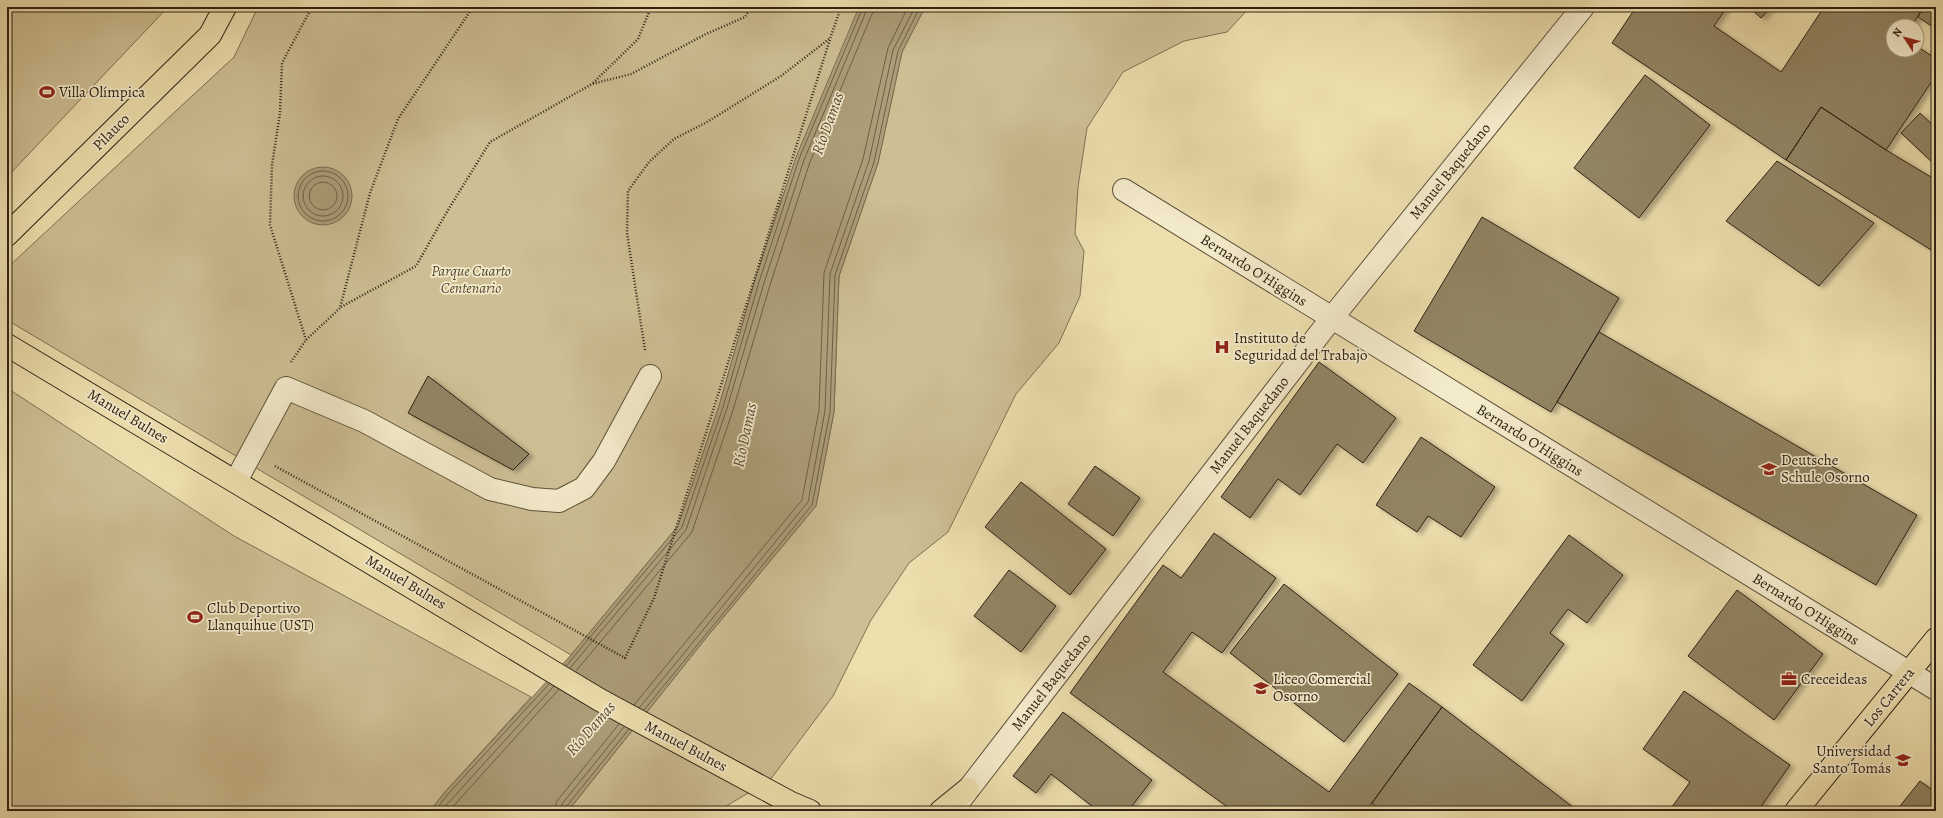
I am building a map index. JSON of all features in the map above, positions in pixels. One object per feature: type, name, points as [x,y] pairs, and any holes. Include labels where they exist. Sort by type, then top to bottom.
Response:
[{"type":"main road","name":"Pilauco","points":[[7,235],[210,35],[225,7]]},
{"type":"main road","name":"Manuel Bulnes","points":[[7,345],[444,605],[600,700],[800,807]]},
{"type":"main road","name":"Los Carrera","points":[[1796,811],[1936,639]]},
{"type":"main road","points":[[941,811],[968,789]]},
{"type":"street","name":"Manuel Baquedano","points":[[951,811],[1331,319],[1583,7]]},
{"type":"street","name":"Bernardo O'Higgins","points":[[1124,190],[1331,319],[1936,689]]},
{"type":"street","points":[[236,481],[286,388],[364,421],[490,489],[532,499],[559,501],[584,488],[604,461],[650,376]]},
{"type":"path","points":[[306,340],[270,225],[272,165],[280,113],[282,63],[312,7]]},
{"type":"path","points":[[340,308],[370,193],[398,119],[473,7]]},
{"type":"path","points":[[288,366],[306,340],[340,308],[416,266],[448,210],[490,142],[592,84],[638,39],[651,7]]},
{"type":"path","points":[[592,84],[631,74],[706,34],[745,17],[751,7]]},
{"type":"path","points":[[650,376],[627,233],[628,192],[649,162],[674,140],[707,122],[781,76],[830,39]]},
{"type":"green space","name":"Villa Olímpica","points":[[7,7],[168,7],[7,177]]},
{"type":"green space","name":"Parque Cuarto Centenario","points":[[258,7],[863,7],[780,203],[755,280],[719,406],[678,526],[571,655],[7,320],[7,268],[234,57]]},
{"type":"green space","points":[[925,7],[1250,7],[1227,32],[1184,41],[1123,72],[1087,128],[1078,187],[1075,234],[1084,251],[1080,296],[1059,343],[1016,394],[948,532],[909,563],[871,620],[833,696],[770,780],[718,811],[568,811],[706,638],[816,506],[834,412],[839,276],[878,163],[902,52]]},
{"type":"green space","name":"Club Deportivo Llanquihue (UST)","points":[[7,388],[234,536],[531,697],[445,792],[430,811],[7,811]]},
{"type":"water","name":"Río Damas","points":[[859,7],[925,7],[902,52],[878,163],[839,276],[834,412],[816,506],[706,638],[568,811],[430,811],[445,792],[571,655],[678,526],[719,406],[755,280],[796,157]]},
{"type":"water","points":[[323,167],[334,169],[347,180],[350,185],[352,196],[350,207],[339,220],[334,223],[323,225],[312,223],[299,212],[296,207],[294,196],[296,185],[307,172],[312,169]]},
{"type":"building","points":[[1636,7],[1727,7],[1714,26],[1781,72],[1824,7],[1915,7],[1921,11],[1917,18],[1885,18],[1885,58],[1925,58],[1925,51],[1936,59],[1936,75],[1886,150],[1821,107],[1786,160],[1612,43]]},
{"type":"building","points":[[1749,7],[1771,7],[1761,18]]},
{"type":"building","points":[[1915,7],[1936,7],[1936,29],[1925,22],[1925,18],[1918,17],[1921,11]]},
{"type":"building","points":[[1645,75],[1710,125],[1639,218],[1574,168]]},
{"type":"building","points":[[1821,107],[1886,150],[1936,180],[1936,253],[1786,160]]},
{"type":"building","points":[[1920,113],[1936,128],[1935,165],[1901,133]]},
{"type":"building","points":[[1777,161],[1874,223],[1819,286],[1726,221]]},
{"type":"building","points":[[1482,217],[1619,298],[1551,412],[1414,331]]},
{"type":"building","points":[[1599,332],[1917,515],[1876,585],[1557,402]]},
{"type":"building","points":[[1319,362],[1396,418],[1363,463],[1337,444],[1300,495],[1278,479],[1250,518],[1221,497]]},
{"type":"building","points":[[428,376],[529,454],[513,470],[408,413]]},
{"type":"building","points":[[1421,437],[1495,487],[1461,537],[1428,516],[1417,532],[1376,505]]},
{"type":"building","points":[[1095,466],[1140,498],[1113,536],[1068,504]]},
{"type":"building","points":[[1021,482],[1106,549],[1070,595],[985,527]]},
{"type":"building","points":[[1214,533],[1276,578],[1222,653],[1192,632],[1163,672],[1329,792],[1409,683],[1442,707],[1366,811],[1233,811],[1070,693],[1163,565],[1181,578]]},
{"type":"building","points":[[1569,535],[1623,575],[1587,623],[1568,609],[1550,633],[1564,644],[1522,701],[1473,665]]},
{"type":"building","points":[[1009,570],[1056,606],[1021,652],[974,616]]},
{"type":"building","points":[[1284,584],[1398,674],[1344,742],[1230,653]]},
{"type":"building","points":[[1737,590],[1823,654],[1774,720],[1688,656]]},
{"type":"building","points":[[1684,691],[1790,765],[1758,811],[1669,811],[1690,782],[1643,749]]},
{"type":"building","points":[[1442,707],[1578,811],[1381,811],[1372,803]]},
{"type":"building","points":[[1063,712],[1152,780],[1128,811],[1098,811],[1051,774],[1036,793],[1013,776]]},
{"type":"building","points":[[1920,781],[1931,789],[1936,782],[1936,811],[1896,811]]},
{"type":"place","name":"Villa Olímpica","points":[[47,92]]},
{"type":"place","name":"Instituto de Seguridad del Trabajo","points":[[1222,347]]},
{"type":"place","name":"Deutsche Schule Osorno","points":[[1769,469]]},
{"type":"place","name":"Club Deportivo Llanquihue (UST)","points":[[195,617]]},
{"type":"place","name":"Creceideas","points":[[1789,679]]},
{"type":"place","name":"Liceo Comercial Osorno","points":[[1261,688]]},
{"type":"place","name":"Universidad Santo Tomás","points":[[1903,760]]}]
